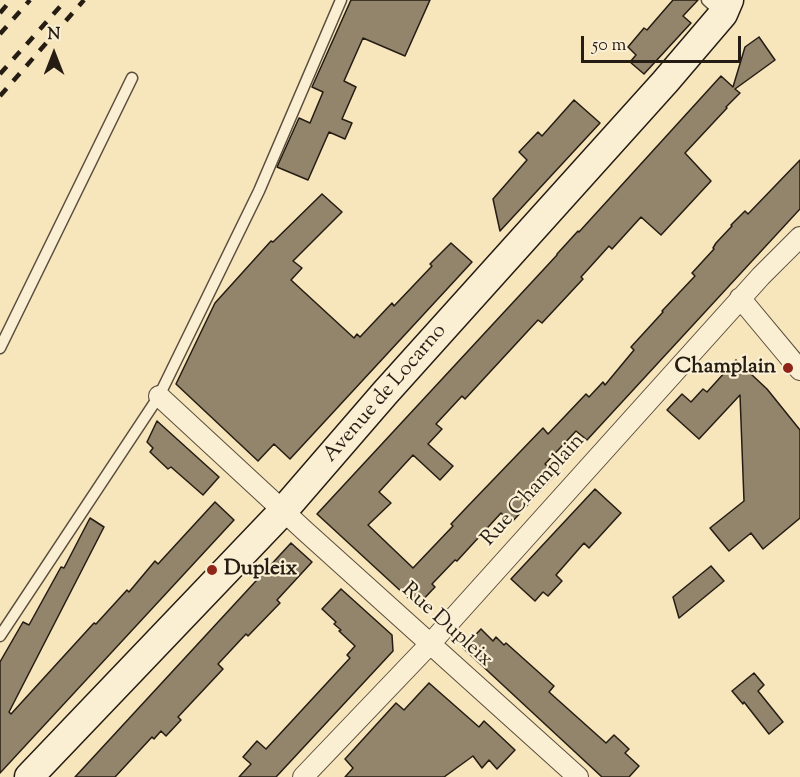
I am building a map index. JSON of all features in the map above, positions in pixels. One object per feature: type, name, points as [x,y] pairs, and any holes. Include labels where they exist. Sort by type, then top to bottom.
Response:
[{"type":"street","name":"Avenue de Locarno","points":[[29,777],[283,511],[385,393],[665,82],[720,5]]},
{"type":"street","name":"Rue Champlain","points":[[303,777],[430,644],[706,335],[800,237]]},
{"type":"street","points":[[740,298],[800,370]]},
{"type":"street","name":"Rue Dupleix","points":[[159,396],[578,777]]},
{"type":"lane","points":[[0,636],[159,396],[259,191],[342,0]]},
{"type":"lane","points":[[0,348],[132,78]]},
{"type":"building","points":[[351,0],[430,0],[405,56],[363,38],[344,81],[356,87],[342,119],[352,123],[345,139],[329,132],[308,180],[277,167],[299,118],[310,123],[323,92],[312,87]]},
{"type":"building","points":[[673,0],[698,0],[683,16],[691,23],[644,74],[630,62],[636,55],[628,47],[644,28],[647,30]]},
{"type":"building","points":[[759,37],[775,60],[735,89],[740,93],[685,153],[711,181],[661,235],[641,217],[612,249],[609,246],[581,277],[583,279],[542,323],[538,320],[465,399],[462,396],[436,424],[442,429],[428,444],[453,466],[440,480],[413,455],[379,492],[391,503],[368,525],[413,568],[453,526],[451,524],[543,428],[548,434],[586,394],[589,397],[603,382],[605,385],[634,350],[631,347],[695,276],[692,273],[714,249],[716,243],[731,225],[745,211],[748,214],[800,160],[800,209],[587,440],[576,431],[545,464],[556,474],[511,523],[501,513],[457,561],[455,560],[432,584],[435,587],[417,606],[317,514],[721,76],[733,87],[745,47]]},
{"type":"building","points":[[574,100],[600,123],[500,231],[493,199],[527,160],[519,152],[538,132],[542,136]]},
{"type":"building","points":[[322,194],[342,212],[293,261],[302,268],[291,280],[354,338],[357,334],[360,337],[392,303],[394,306],[451,243],[472,262],[290,459],[274,444],[258,461],[176,384],[215,303],[271,241],[273,242]]},
{"type":"building","points":[[736,360],[767,389],[800,430],[800,518],[763,549],[751,533],[729,551],[710,528],[744,501],[740,395],[699,439],[667,410],[682,394],[691,402],[703,389],[707,392]]},
{"type":"building","points":[[157,421],[219,477],[203,495],[171,467],[168,469],[150,452],[153,448],[147,442]]},
{"type":"building","points":[[595,489],[621,513],[589,548],[584,543],[556,575],[562,581],[548,596],[543,592],[535,601],[511,579]]},
{"type":"building","points":[[215,502],[234,520],[0,773],[0,662],[23,622],[29,625],[61,567],[64,568],[90,518],[104,527],[9,712],[11,714],[94,623],[96,624],[127,590],[129,592],[155,561],[158,564]]},
{"type":"building","points":[[291,543],[312,562],[277,600],[280,603],[218,664],[223,669],[178,717],[181,720],[166,736],[161,731],[154,739],[152,737],[115,777],[75,777]]},
{"type":"building","points":[[711,566],[724,581],[679,618],[673,597]]},
{"type":"building","points":[[341,589],[392,635],[393,651],[276,777],[239,777],[251,764],[243,757],[257,741],[266,749],[350,658],[347,655],[355,646],[339,631],[341,630],[334,624],[336,622],[322,609]]},
{"type":"building","points":[[481,629],[493,641],[496,637],[504,645],[506,643],[554,686],[549,692],[606,743],[614,735],[629,749],[625,753],[639,766],[629,777],[602,777],[463,648]]},
{"type":"building","points":[[754,673],[764,685],[758,691],[783,722],[769,734],[744,702],[743,704],[732,691]]},
{"type":"building","points":[[429,683],[479,727],[484,721],[515,750],[497,769],[489,760],[482,768],[473,756],[444,777],[345,777],[353,768],[345,759],[396,703],[404,710]]},
{"type":"railway","points":[[0,13],[11,0]]},
{"type":"railway","points":[[0,34],[30,0]]},
{"type":"railway","points":[[0,74],[66,0]]},
{"type":"railway","points":[[0,96],[84,0]]},
{"type":"place","name":"Champlain","points":[[788,368]]},
{"type":"place","name":"Dupleix","points":[[212,570]]}]
